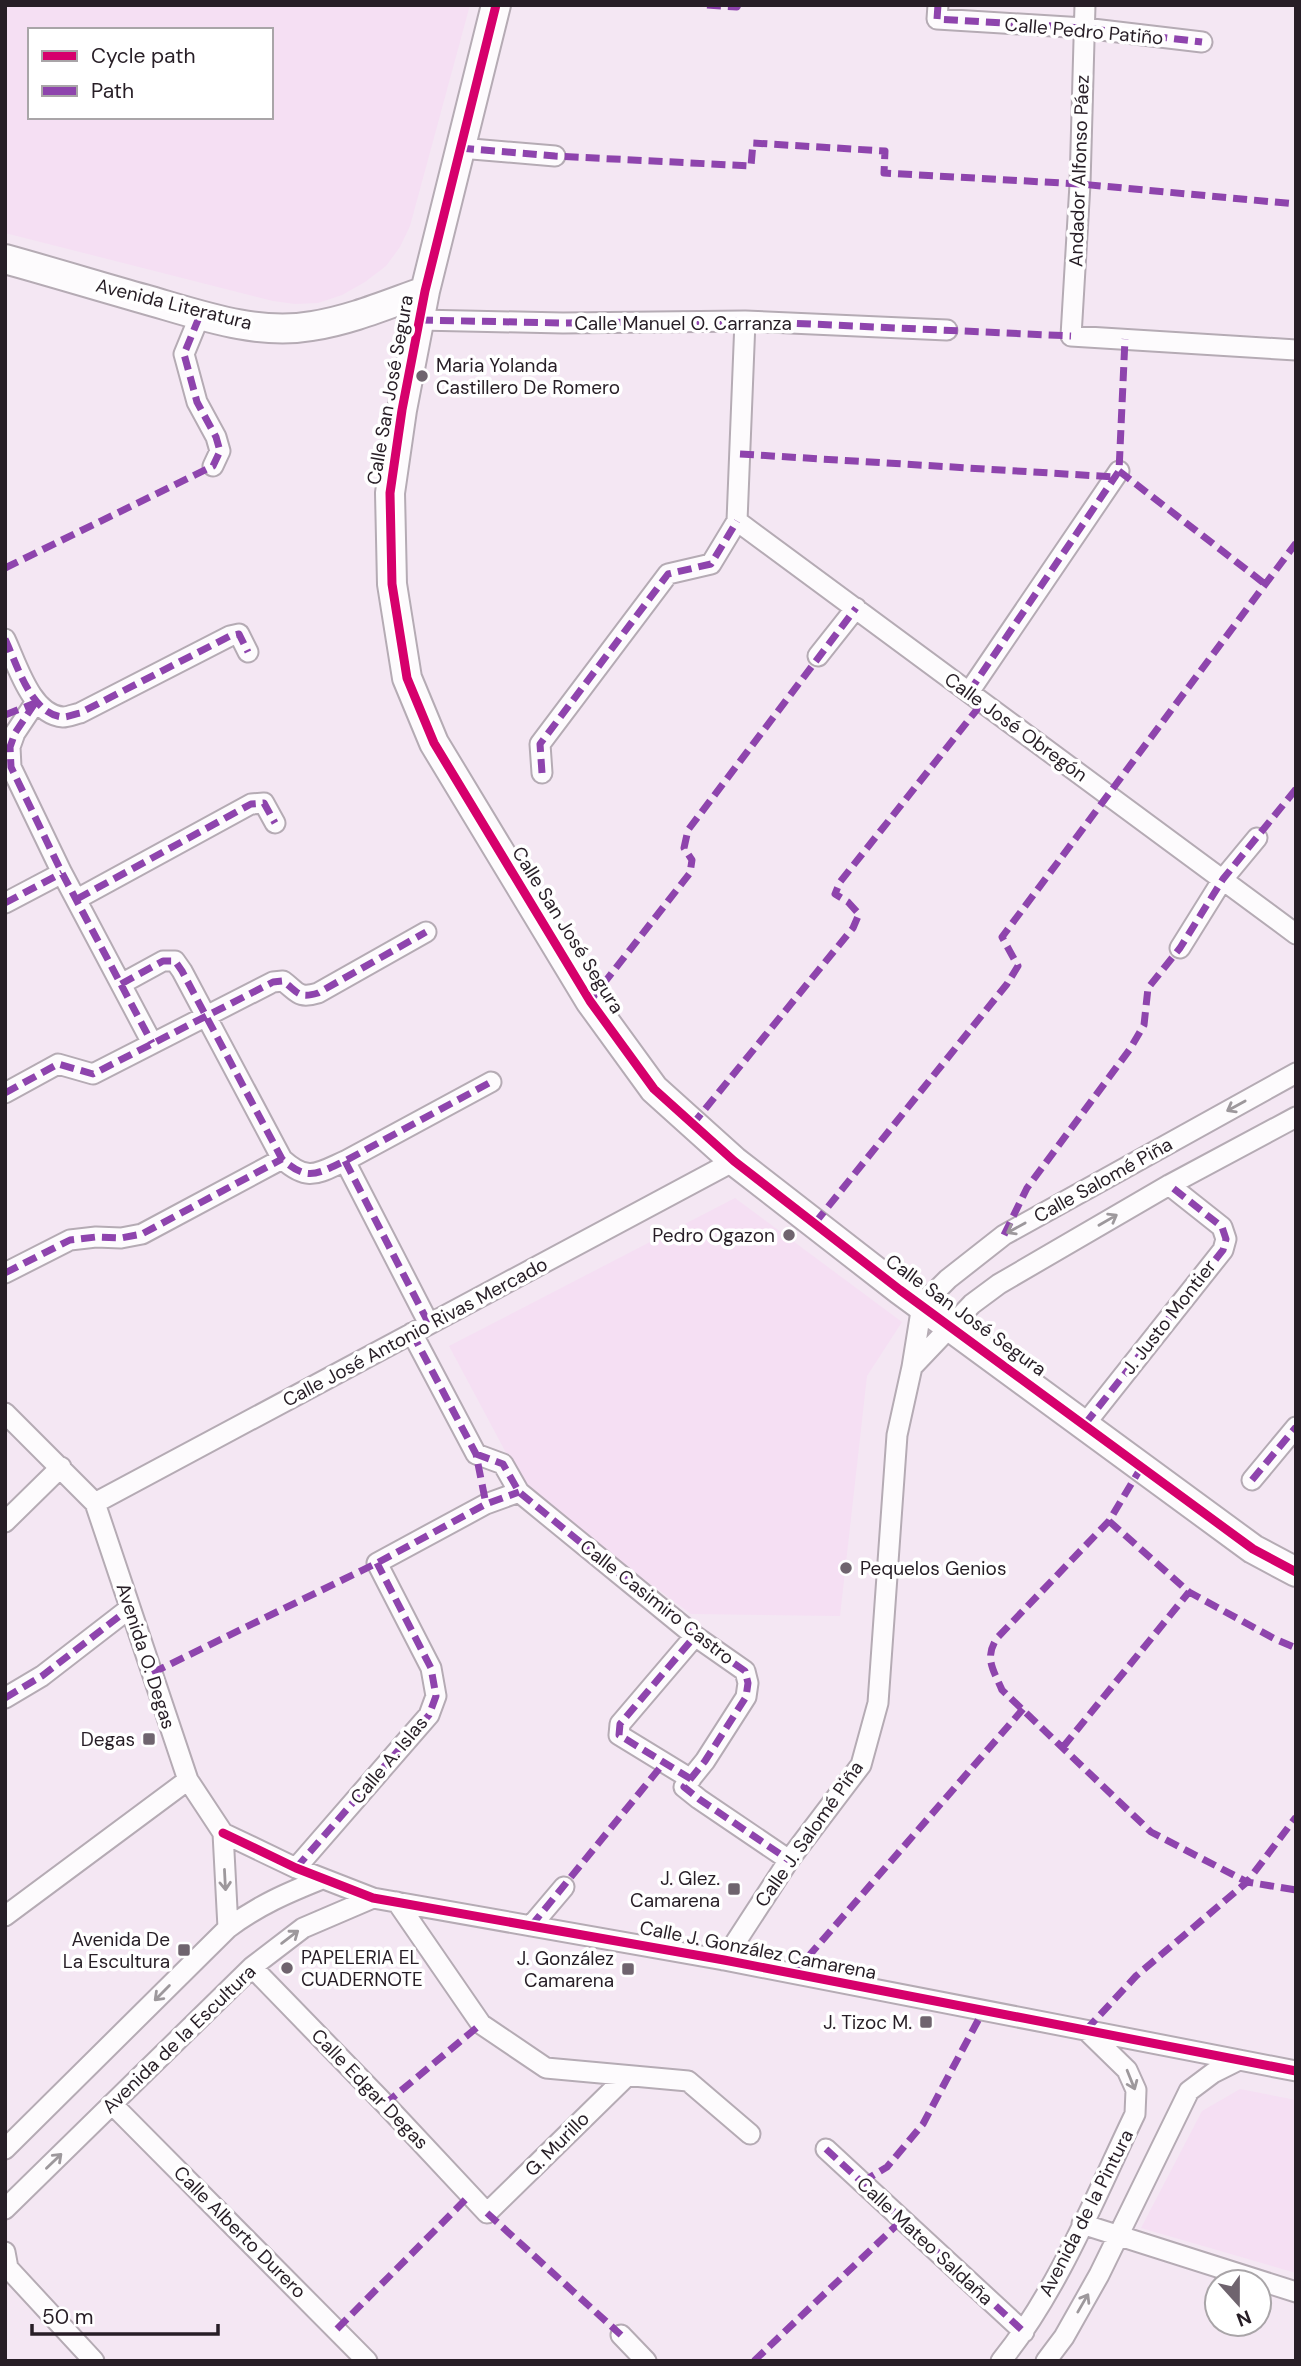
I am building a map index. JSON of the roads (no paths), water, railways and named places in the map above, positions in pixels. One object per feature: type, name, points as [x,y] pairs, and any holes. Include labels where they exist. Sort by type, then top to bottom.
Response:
[{"type":"street","name":"Calle San José Segura","points":[[496,5],[425,291],[402,410],[390,493],[392,584],[407,678],[434,743],[594,1007],[654,1089],[734,1161],[922,1306],[1253,1549],[1296,1572]]},
{"type":"street","name":"Calle Pedro Patiño","points":[[939,5],[937,19],[1084,28],[1202,42]]},
{"type":"street","name":"Andador Alfonso Páez","points":[[1085,5],[1080,184],[1071,336],[1296,350]]},
{"type":"street","points":[[460,148],[555,156]]},
{"type":"street","name":"Avenida Literatura","points":[[5,259],[200,315],[274,328],[310,327],[353,316],[425,291]]},
{"type":"street","points":[[200,315],[184,354],[197,402],[216,437],[220,451],[213,466]]},
{"type":"street","name":"Calle Manuel O. Carranza","points":[[419,320],[563,323],[745,321],[947,330]]},
{"type":"street","points":[[542,773],[540,744],[668,575],[711,564],[737,521],[745,321]]},
{"type":"street","points":[[969,692],[1119,471]]},
{"type":"street","name":"Calle José Obregón","points":[[737,521],[1296,934]]},
{"type":"street","points":[[818,656],[856,608]]},
{"type":"street","points":[[5,639],[35,703],[50,714],[65,717],[80,713],[230,636],[239,634],[248,652]]},
{"type":"street","points":[[35,703],[15,733],[10,747],[11,767],[62,873],[152,1043]]},
{"type":"street","points":[[76,900],[251,804],[264,803],[275,823]]},
{"type":"street","points":[[1180,948],[1223,879],[1257,838]]},
{"type":"street","points":[[5,903],[62,873]]},
{"type":"street","points":[[5,1093],[58,1064],[93,1074],[273,982],[283,981],[297,993],[306,996],[318,993],[426,932]]},
{"type":"street","points":[[121,984],[163,961],[175,961],[282,1159],[295,1171],[308,1175],[345,1161],[491,1082]]},
{"type":"street","name":"Calle Salomé Piña","points":[[922,1306],[948,1279],[1004,1235],[1296,1073]]},
{"type":"street","name":"Calle Salomé Piña","points":[[952,1327],[972,1304],[999,1284],[1169,1185],[1296,1117]]},
{"type":"street","points":[[5,1273],[70,1240],[121,1238],[142,1234],[282,1159]]},
{"type":"street","name":"Calle Casimiro Castro","points":[[345,1161],[476,1454],[503,1464],[519,1492],[695,1636],[745,1671],[748,1683],[746,1698],[691,1779]]},
{"type":"street","name":"Calle José Antonio Rivas Mercado","points":[[95,1503],[734,1161]]},
{"type":"street","name":"J. Justo Montier","points":[[1085,1424],[1223,1250],[1226,1239],[1222,1227],[1169,1185]]},
{"type":"street","name":"Calle J. Salomé Piña","points":[[724,1960],[789,1860],[860,1765],[878,1703],[897,1435],[922,1306]]},
{"type":"street","points":[[912,1367],[952,1327]]},
{"type":"street","name":"Avenida O. Degas","points":[[5,1413],[95,1503],[188,1780],[223,1833]]},
{"type":"street","points":[[1252,1480],[1296,1427]]},
{"type":"street","points":[[5,1522],[61,1467]]},
{"type":"street","name":"Calle A. Islas","points":[[296,1868],[429,1715],[436,1696],[430,1668],[377,1563],[486,1504],[519,1492]]},
{"type":"street","points":[[5,1698],[42,1676],[130,1608]]},
{"type":"street","points":[[695,1636],[620,1724],[618,1735],[691,1779],[684,1787],[699,1800],[789,1860]]},
{"type":"street","points":[[5,1916],[188,1780]]},
{"type":"street","points":[[223,1833],[228,1928]]},
{"type":"street","name":"Calle J. González Camarena","points":[[223,1833],[296,1868],[373,1898],[724,1960],[1296,2071]]},
{"type":"street","points":[[5,2149],[228,1928],[266,1902],[322,1879]]},
{"type":"street","points":[[531,1926],[564,1887]]},
{"type":"street","name":"Avenida de la Escultura","points":[[5,2208],[252,1967],[303,1928],[373,1898]]},
{"type":"street","points":[[397,1902],[481,2024],[546,2068],[688,2081],[750,2134]]},
{"type":"street","name":"Calle Edgar Degas","points":[[252,1967],[487,2213]]},
{"type":"street","name":"Avenida de la Pintura","points":[[1001,2361],[1024,2332],[1057,2275],[1135,2114],[1136,2090],[1127,2070],[1086,2030]]},
{"type":"street","name":"Avenida de la Pintura","points":[[1046,2361],[1064,2337],[1099,2275],[1189,2091],[1213,2073],[1239,2060]]},
{"type":"street","name":"G. Murillo","points":[[487,2213],[627,2076]]},
{"type":"street","name":"Calle Alberto Durero","points":[[112,2104],[367,2361]]},
{"type":"street","name":"Calle Mateo Saldaña","points":[[826,2149],[1024,2332]]},
{"type":"street","points":[[1082,2224],[1296,2292]]},
{"type":"street","points":[[6,2262],[94,2361]]},
{"type":"street","points":[[621,2335],[646,2361]]},
{"type":"place","name":"Maria Yolanda Castillero De Romero","points":[[422,376]]},
{"type":"place","name":"Pedro Ogazon","points":[[789,1235]]},
{"type":"place","name":"Pequelos Genios","points":[[846,1568]]},
{"type":"place","name":"Degas","points":[[149,1739]]},
{"type":"place","name":"J. Glez. Camarena","points":[[734,1889]]},
{"type":"place","name":"Avenida De La Escultura","points":[[184,1950]]},
{"type":"place","name":"PAPELERIA EL CUADERNOTE","points":[[287,1968]]},
{"type":"place","name":"J. González Camarena","points":[[628,1969]]},
{"type":"place","name":"J. Tizoc M.","points":[[926,2022]]}]
